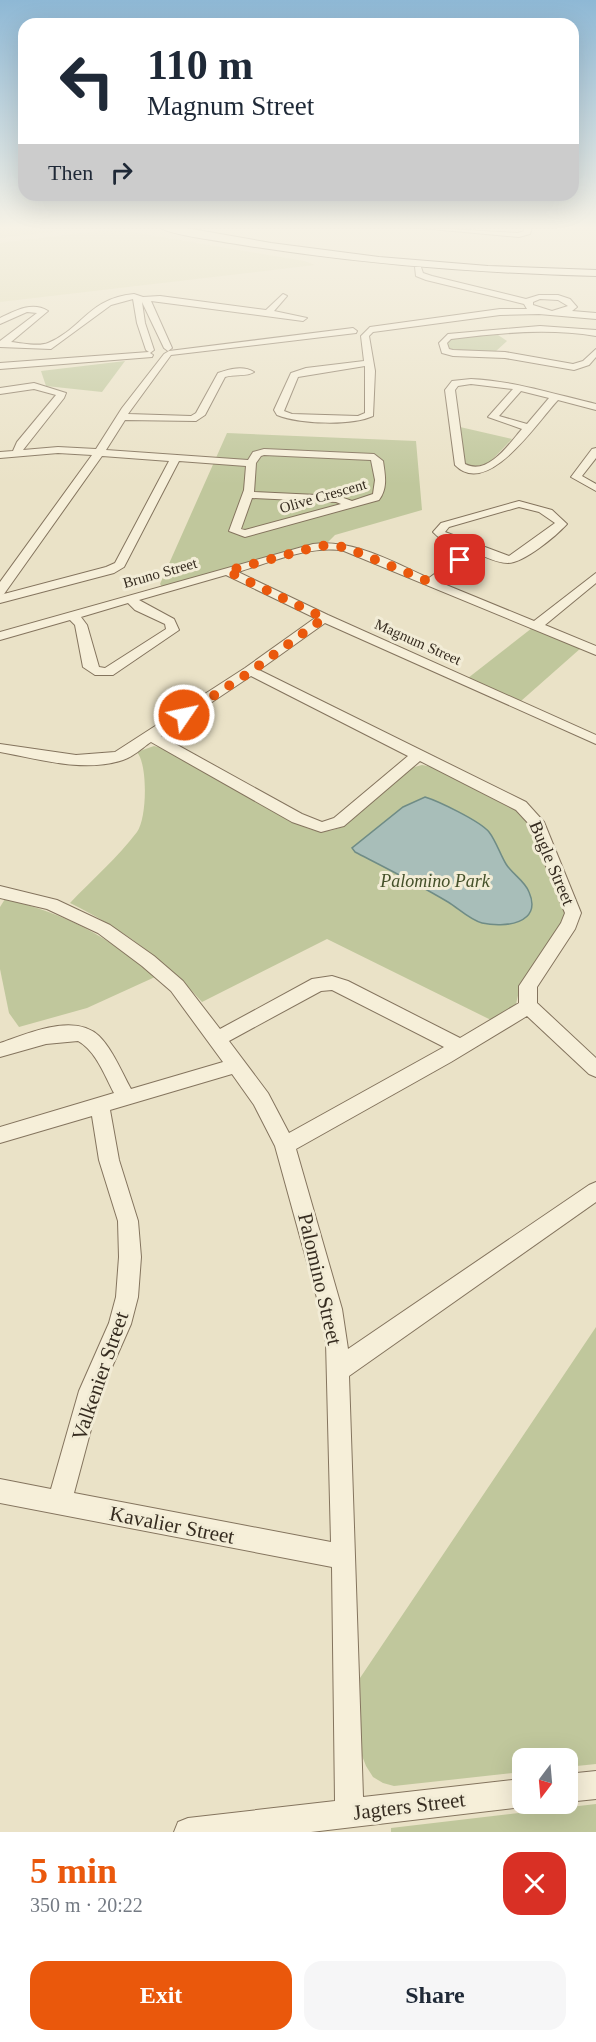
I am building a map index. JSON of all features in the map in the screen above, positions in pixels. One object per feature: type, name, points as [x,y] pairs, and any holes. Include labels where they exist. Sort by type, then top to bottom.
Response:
[{"type":"street","points":[[0,321],[18,312]]},
{"type":"street","points":[[2,344],[42,312]]},
{"type":"street","points":[[2,344],[48,347],[96,312]]},
{"type":"street","points":[[140,312],[141,326],[160,353]]},
{"type":"street","points":[[150,312],[165,338],[182,345],[198,346]]},
{"type":"street","points":[[264,312],[303,318]]},
{"type":"street","points":[[0,366],[160,353],[496,312]]},
{"type":"street","points":[[550,312],[596,315]]},
{"type":"street","points":[[431,321],[448,337]]},
{"type":"street","points":[[596,333],[568,329],[528,328],[448,337],[443,343],[445,351],[450,353],[505,355],[570,367],[582,366],[596,352]]},
{"type":"street","points":[[160,353],[198,346],[362,329]]},
{"type":"street","points":[[362,329],[368,363],[370,408],[368,417],[359,419],[291,417],[280,413],[279,410],[294,375],[306,371],[368,363]]},
{"type":"street","points":[[0,591],[122,417],[160,353],[165,338]]},
{"type":"street","points":[[122,417],[193,419],[200,415],[221,375],[233,371],[249,372]]},
{"type":"street","points":[[555,397],[496,463],[489,467],[472,470],[460,465],[450,388],[462,382],[482,382],[555,397],[596,407]]},
{"type":"street","points":[[0,391],[37,387],[57,391],[61,395],[21,444],[17,453]]},
{"type":"street","points":[[518,389],[493,417],[527,427]]},
{"type":"street","points":[[0,455],[58,450],[251,463]]},
{"type":"street","points":[[596,451],[576,477],[596,488]]},
{"type":"street","name":"Olive Crescent","points":[[264,452],[374,457],[378,461],[379,494],[376,498],[245,534],[235,531],[247,495],[251,463],[257,454],[264,452]]},
{"type":"street","points":[[0,599],[110,570],[120,565],[175,458]]},
{"type":"street","points":[[247,495],[329,498],[351,505]]},
{"type":"street","points":[[519,504],[532,506],[561,522],[559,528],[516,559],[501,559],[475,549],[442,536],[440,528],[519,504]]},
{"type":"street","name":"Bruno Street","points":[[0,636],[227,571],[319,546],[333,545],[347,548],[596,651]]},
{"type":"street","points":[[430,582],[475,549]]},
{"type":"street","name":"Magnum Street","points":[[227,571],[324,618],[596,740]]},
{"type":"street","points":[[536,626],[596,577]]},
{"type":"street","points":[[73,615],[81,625],[90,667],[95,671],[108,672],[173,630],[170,622],[139,607],[130,599]]},
{"type":"street","points":[[0,748],[101,760],[120,756],[250,672],[324,618]]},
{"type":"street","name":"Bugle Street","points":[[250,672],[521,806],[536,822],[570,901],[573,914],[569,925],[528,986],[528,1006]]},
{"type":"street","points":[[152,737],[297,818],[321,827],[339,822],[418,755]]},
{"type":"street","name":"Palomino Street","points":[[0,892],[51,904],[104,929],[148,961],[177,986],[217,1039],[234,1066],[261,1099],[285,1145],[331,1309],[337,1342],[349,1813]]},
{"type":"street","points":[[217,1039],[318,984],[326,982],[342,986],[460,1047]]},
{"type":"street","points":[[285,1145],[460,1047],[528,1006],[596,1069]]},
{"type":"street","points":[[0,1050],[57,1034],[81,1034],[92,1040],[126,1098]]},
{"type":"street","points":[[0,1135],[234,1066]]},
{"type":"street","name":"Valkenier Street","points":[[59,1504],[90,1391],[120,1324],[127,1297],[130,1257],[128,1221],[109,1160],[100,1106]]},
{"type":"street","points":[[338,1370],[596,1191]]},
{"type":"street","name":"Kavalier Street","points":[[0,1491],[344,1557]]},
{"type":"street","points":[[578,1787],[596,1785]]},
{"type":"street","name":"Jagters Street","points":[[188,1832],[512,1794]]},
{"type":"green space","points":[[495,333],[507,341],[495,352],[453,351],[447,348],[447,341],[452,338]]},
{"type":"green space","points":[[125,361],[102,392],[46,386],[41,371]]},
{"type":"green space","points":[[460,427],[512,439],[489,463],[472,467],[464,463]]},
{"type":"green space","points":[[227,433],[416,441],[422,510],[335,535],[328,542],[162,587],[160,584]]},
{"type":"green space","points":[[532,628],[581,648],[521,701],[468,678]]},
{"type":"green space","name":"Palomino Park","points":[[154,746],[162,748],[307,828],[320,831],[342,827],[411,768],[422,765],[433,767],[513,807],[529,822],[566,908],[565,919],[520,987],[516,1004],[493,1021],[327,939],[202,1002],[173,972],[141,946],[107,923],[70,903],[137,832],[143,816],[145,792],[143,768],[137,752]]},
{"type":"green space","points":[[5,899],[48,912],[85,928],[103,938],[155,977],[87,1008],[19,1027],[9,1013],[0,969],[0,907]]},
{"type":"green space","points":[[596,1327],[596,1764],[578,1766],[578,1748],[512,1748],[512,1773],[394,1786],[383,1783],[373,1777],[361,1753],[360,1678]]},
{"type":"green space","points":[[596,1804],[596,1832],[391,1832],[391,1828],[512,1814],[578,1814],[578,1806]]},
{"type":"water","points":[[425,797],[468,817],[489,832],[506,864],[525,884],[529,892],[532,903],[531,911],[526,917],[510,924],[482,923],[437,895],[355,852],[352,848],[403,807]]},
{"type":"route","points":[[184,715],[250,672],[324,618],[227,571],[326,545],[347,548],[430,582],[460,560]]}]
